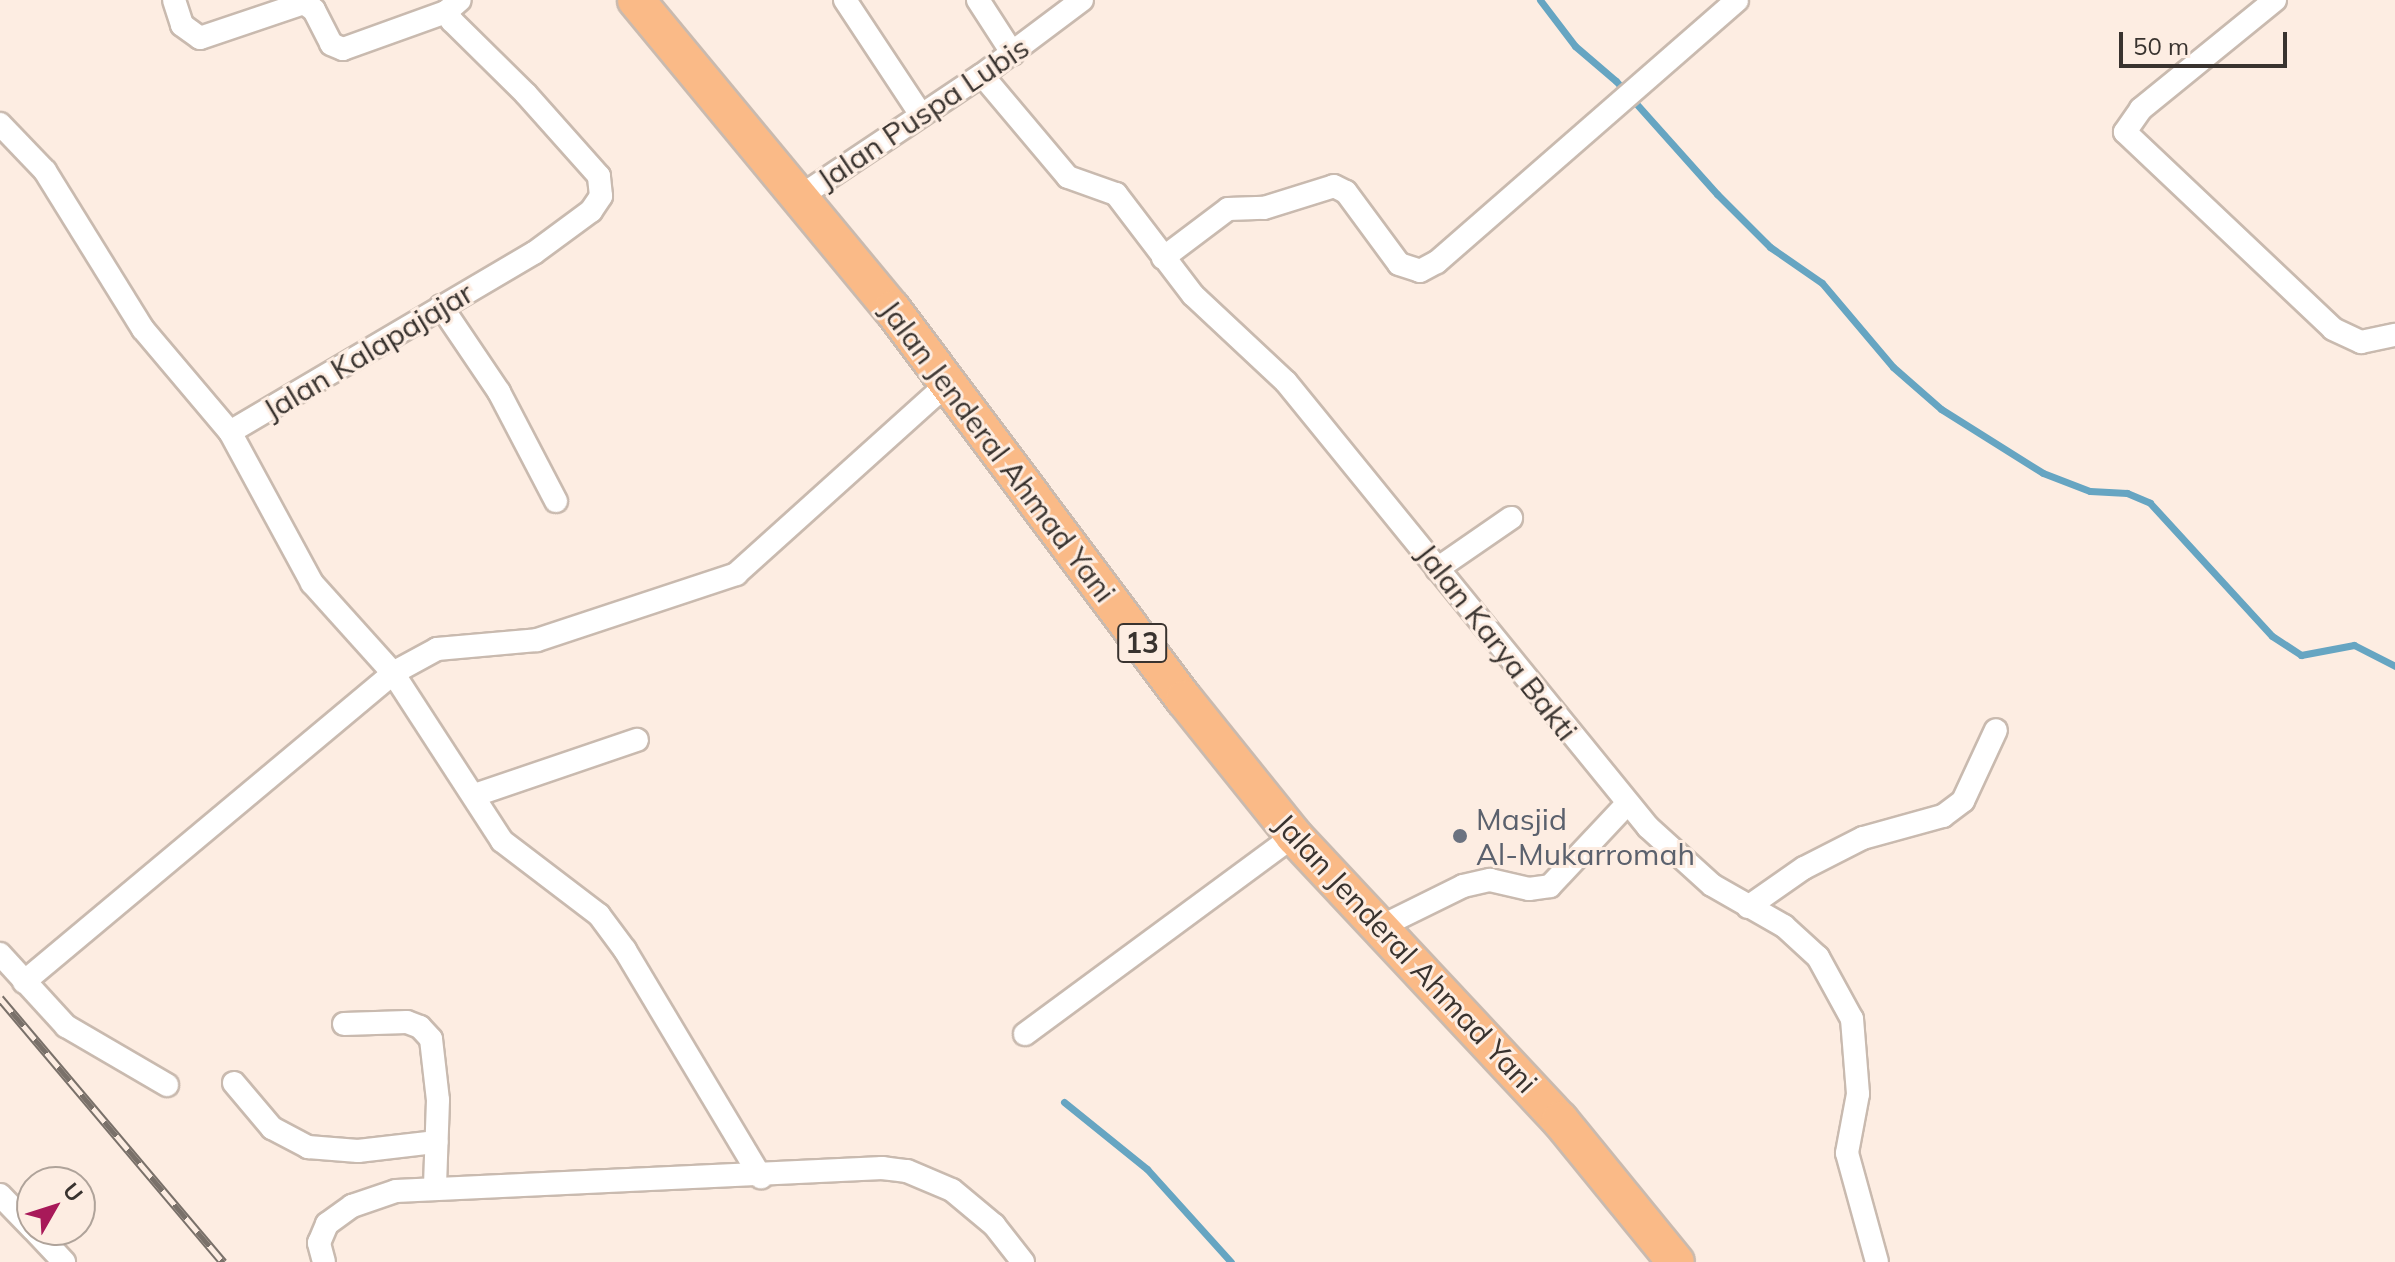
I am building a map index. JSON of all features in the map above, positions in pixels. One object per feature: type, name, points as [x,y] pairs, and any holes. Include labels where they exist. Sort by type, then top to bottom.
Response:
[{"type":"highway","name":"Jalan Jenderal Ahmad Yani","points":[[636,0],[801,196],[1294,836],[1376,929],[1507,1061],[1676,1262]]},
{"type":"street","points":[[174,0],[182,25],[200,38],[304,3],[314,10],[331,44],[343,49],[453,6]]},
{"type":"street","points":[[845,0],[921,115]]},
{"type":"street","points":[[978,0],[1013,54]]},
{"type":"street","name":"Jalan Puspa Lubis","points":[[801,196],[1013,54],[1082,0]]},
{"type":"street","points":[[1163,258],[1228,209],[1261,209],[1334,186],[1346,192],[1399,264],[1420,271],[1437,262],[1737,0]]},
{"type":"street","points":[[2275,0],[2141,109],[2125,132],[2333,329],[2361,342],[2395,335]]},
{"type":"street","name":"Jalan Kalapajajar","points":[[0,124],[45,171],[135,317],[211,415],[230,432],[534,253],[591,211],[603,191],[599,176],[453,6]]},
{"type":"street","name":"Jalan Karya Bakti","points":[[982,75],[1064,174],[1116,194],[1163,258],[1221,326],[1286,382],[1627,804],[1684,862],[1810,947],[1848,1008],[1859,1062],[1847,1153],[1877,1262]]},
{"type":"street","points":[[441,306],[499,392],[556,501]]},
{"type":"street","points":[[24,982],[393,673],[437,649],[537,640],[736,574],[947,384]]},
{"type":"street","points":[[230,432],[312,583],[393,673],[514,855],[607,925],[761,1177]]},
{"type":"street","points":[[1437,569],[1511,518]]},
{"type":"street","points":[[1748,907],[1804,868],[1863,838],[1943,816],[1963,801],[1996,730]]},
{"type":"street","points":[[475,795],[637,740]]},
{"type":"street","points":[[1376,929],[1463,886],[1490,880],[1529,889],[1556,883],[1627,804]]},
{"type":"street","points":[[1025,1034],[1294,836]]},
{"type":"street","points":[[0,954],[66,1026],[167,1085]]},
{"type":"street","points":[[344,1024],[407,1022],[425,1031],[434,1051],[435,1187]]},
{"type":"street","points":[[234,1083],[272,1128],[308,1147],[358,1151],[436,1142]]},
{"type":"street","points":[[324,1262],[321,1235],[338,1215],[375,1196],[435,1187],[907,1171],[952,1190],[975,1208],[1023,1262]]},
{"type":"street","points":[[0,1195],[16,1211]]},
{"type":"street","points":[[49,1246],[64,1262]]},
{"type":"waterway","points":[[1540,0],[1575,46],[1616,81],[1717,194],[1770,247],[1822,283],[1893,367],[1941,409],[2043,473],[2090,491],[2127,493],[2150,503],[2272,636],[2301,655],[2354,645],[2395,666]]},
{"type":"waterway","points":[[1064,1102],[1147,1169],[1231,1262]]},
{"type":"railway","points":[[0,998],[223,1262]]},
{"type":"place","name":"Masjid Al-Mukarromah","points":[[1460,836]]}]
